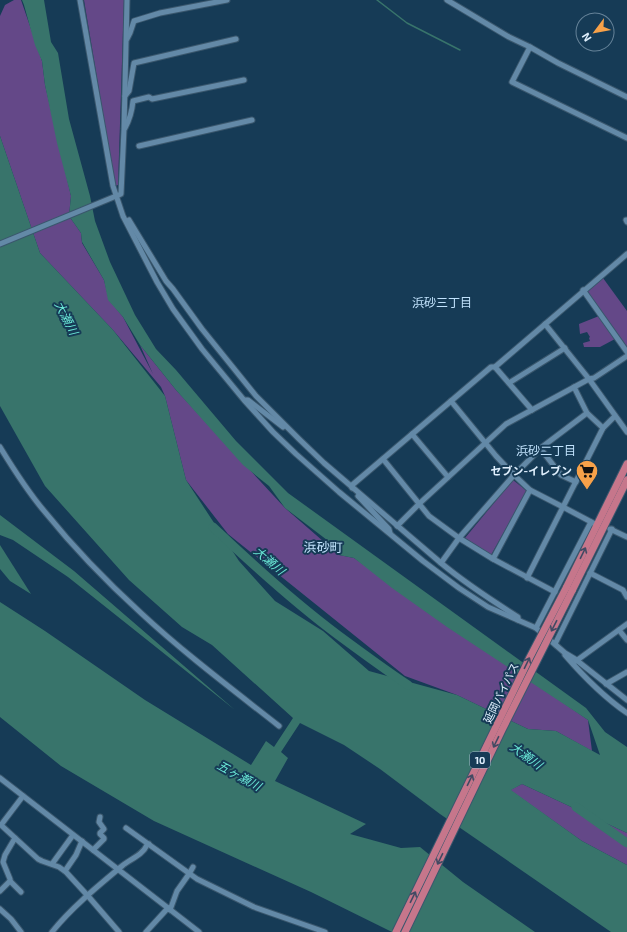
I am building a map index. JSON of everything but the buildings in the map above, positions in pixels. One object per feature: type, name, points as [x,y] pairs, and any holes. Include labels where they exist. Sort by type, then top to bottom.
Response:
[{"type":"highway","name":"延岡バイパス","points":[[404,932],[506,723],[569,589],[594,523],[627,464]]},
{"type":"highway","name":"延岡バイパス","points":[[396,932],[530,657],[605,526],[627,480]]},
{"type":"street","points":[[80,0],[114,197],[157,282],[173,309],[202,349],[244,400],[296,454],[391,535],[423,561],[488,607],[536,628],[565,653],[627,700]]},
{"type":"street","points":[[0,244],[121,194],[127,0]]},
{"type":"street","points":[[126,40],[134,21],[160,13],[227,0]]},
{"type":"street","points":[[447,0],[509,37],[627,97]]},
{"type":"street","points":[[125,97],[129,91],[134,63],[236,39]]},
{"type":"street","points":[[530,47],[512,82],[627,138]]},
{"type":"street","points":[[124,129],[129,121],[133,101],[149,96],[152,99],[244,80]]},
{"type":"street","points":[[139,146],[252,120]]},
{"type":"street","points":[[123,216],[128,219],[166,281],[202,329],[256,396],[289,430],[324,463],[459,578],[518,617],[519,621]]},
{"type":"street","points":[[352,486],[491,367],[495,366],[627,254]]},
{"type":"street","points":[[583,290],[627,352]]},
{"type":"street","points":[[545,324],[589,379],[627,432]]},
{"type":"street","points":[[509,383],[565,348]]},
{"type":"street","points":[[397,526],[506,424],[589,379],[594,378],[627,356]]},
{"type":"street","points":[[495,366],[532,410]]},
{"type":"street","points":[[574,387],[587,413],[603,428]]},
{"type":"street","points":[[244,400],[248,400],[289,430]]},
{"type":"street","points":[[451,401],[485,443],[530,490],[594,523],[536,628]]},
{"type":"street","points":[[441,563],[459,538],[514,475],[540,448],[587,413]]},
{"type":"street","points":[[527,578],[603,428],[615,416]]},
{"type":"street","points":[[412,434],[448,477]]},
{"type":"street","points":[[0,447],[15,472],[45,512],[74,546],[100,573],[141,613],[279,726]]},
{"type":"street","points":[[540,448],[561,475],[576,482]]},
{"type":"street","points":[[383,459],[429,516],[459,538],[493,559],[555,592]]},
{"type":"street","points":[[352,486],[353,490],[389,529],[391,535]]},
{"type":"street","points":[[493,559],[530,490]]},
{"type":"street","points":[[605,526],[627,536]]},
{"type":"street","points":[[555,644],[612,530]]},
{"type":"street","points":[[590,573],[623,590],[627,597]]},
{"type":"street","points":[[576,661],[627,624]]},
{"type":"street","points":[[619,630],[627,640]]},
{"type":"street","points":[[555,644],[599,691],[627,713]]},
{"type":"street","points":[[606,684],[627,672]]},
{"type":"street","points":[[0,778],[199,932]]},
{"type":"street","points":[[23,796],[1,825],[38,859],[59,867],[64,871],[119,932]]},
{"type":"street","points":[[93,850],[104,839],[100,834],[104,829],[99,822],[100,816]]},
{"type":"street","points":[[126,828],[197,879],[254,907],[325,932]]},
{"type":"street","points":[[52,864],[73,834]]},
{"type":"street","points":[[15,838],[1,861],[10,881],[21,892]]},
{"type":"street","points":[[64,871],[76,855],[82,841]]},
{"type":"street","points":[[52,932],[68,914],[126,863],[141,853],[149,844]]},
{"type":"street","points":[[146,932],[169,909],[176,891],[190,874],[193,867]]},
{"type":"street","points":[[0,891],[10,881]]},
{"type":"street","points":[[0,909],[11,919],[21,932]]},
{"type":"shaded area","points":[[14,0],[21,0],[42,61],[45,85],[71,196],[69,216],[81,233],[82,243],[104,280],[109,300],[123,317],[153,374],[140,345],[176,390],[285,508],[339,555],[354,558],[588,720],[592,751],[556,731],[528,729],[457,695],[405,676],[228,534],[186,480],[165,396],[161,387],[113,330],[40,253],[0,136],[0,16],[5,5]]},
{"type":"shaded area","points":[[84,0],[124,0],[118,185],[115,186]]},
{"type":"shaded area","points":[[603,278],[627,311],[627,347],[587,291]]},
{"type":"shaded area","points":[[599,316],[615,339],[600,347],[584,347],[583,343],[590,341],[590,337],[587,332],[580,334],[579,324]]},
{"type":"shaded area","points":[[513,480],[527,491],[491,555],[465,538]]},
{"type":"shaded area","points":[[522,784],[627,833],[627,865],[582,841],[510,790]]},
{"type":"water","name":"五ヶ瀬川","points":[[22,0],[44,0],[51,42],[58,53],[69,119],[90,196],[95,221],[110,262],[135,315],[156,349],[176,370],[236,441],[288,493],[586,708],[605,732],[627,747],[627,833],[522,784],[511,790],[582,841],[627,865],[627,932],[611,932],[440,814],[380,769],[344,745],[300,723],[281,752],[288,758],[275,781],[366,824],[350,834],[401,848],[420,847],[463,882],[535,932],[392,932],[311,892],[154,821],[61,766],[0,717],[0,602],[145,700],[251,765],[266,741],[274,747],[293,718],[212,645],[182,627],[129,580],[45,486],[0,406],[0,136],[40,253],[113,330],[165,396],[186,480],[239,561],[275,601],[323,631],[369,671],[457,695],[528,729],[556,731],[600,755],[588,720],[447,627],[392,588],[354,558],[339,555],[327,540],[285,508],[269,486],[243,465],[176,390],[140,345],[123,317],[108,300],[104,280],[82,242],[81,233],[69,216],[71,196],[57,143],[45,85],[42,61],[35,45]]},
{"type":"water","points":[[0,515],[74,571],[235,710],[68,577],[13,540],[0,535]]},
{"type":"water","points":[[0,545],[31,594],[10,581],[0,569]]},
{"type":"waterway","points":[[377,0],[407,23],[460,50]]},
{"type":"waterway","name":"大瀬川","points":[[213,527],[306,610],[355,648],[408,685]]},
{"type":"waterway","name":"大瀬川","points":[[576,807],[627,843]]},
{"type":"place","name":"セブン-イレブン","points":[[587,490]]},
{"type":"district","name":"浜砂三丁目","points":[[442,303]]},
{"type":"district","name":"浜砂二丁目","points":[[546,451]]},
{"type":"district","name":"浜砂町","points":[[323,547]]}]
